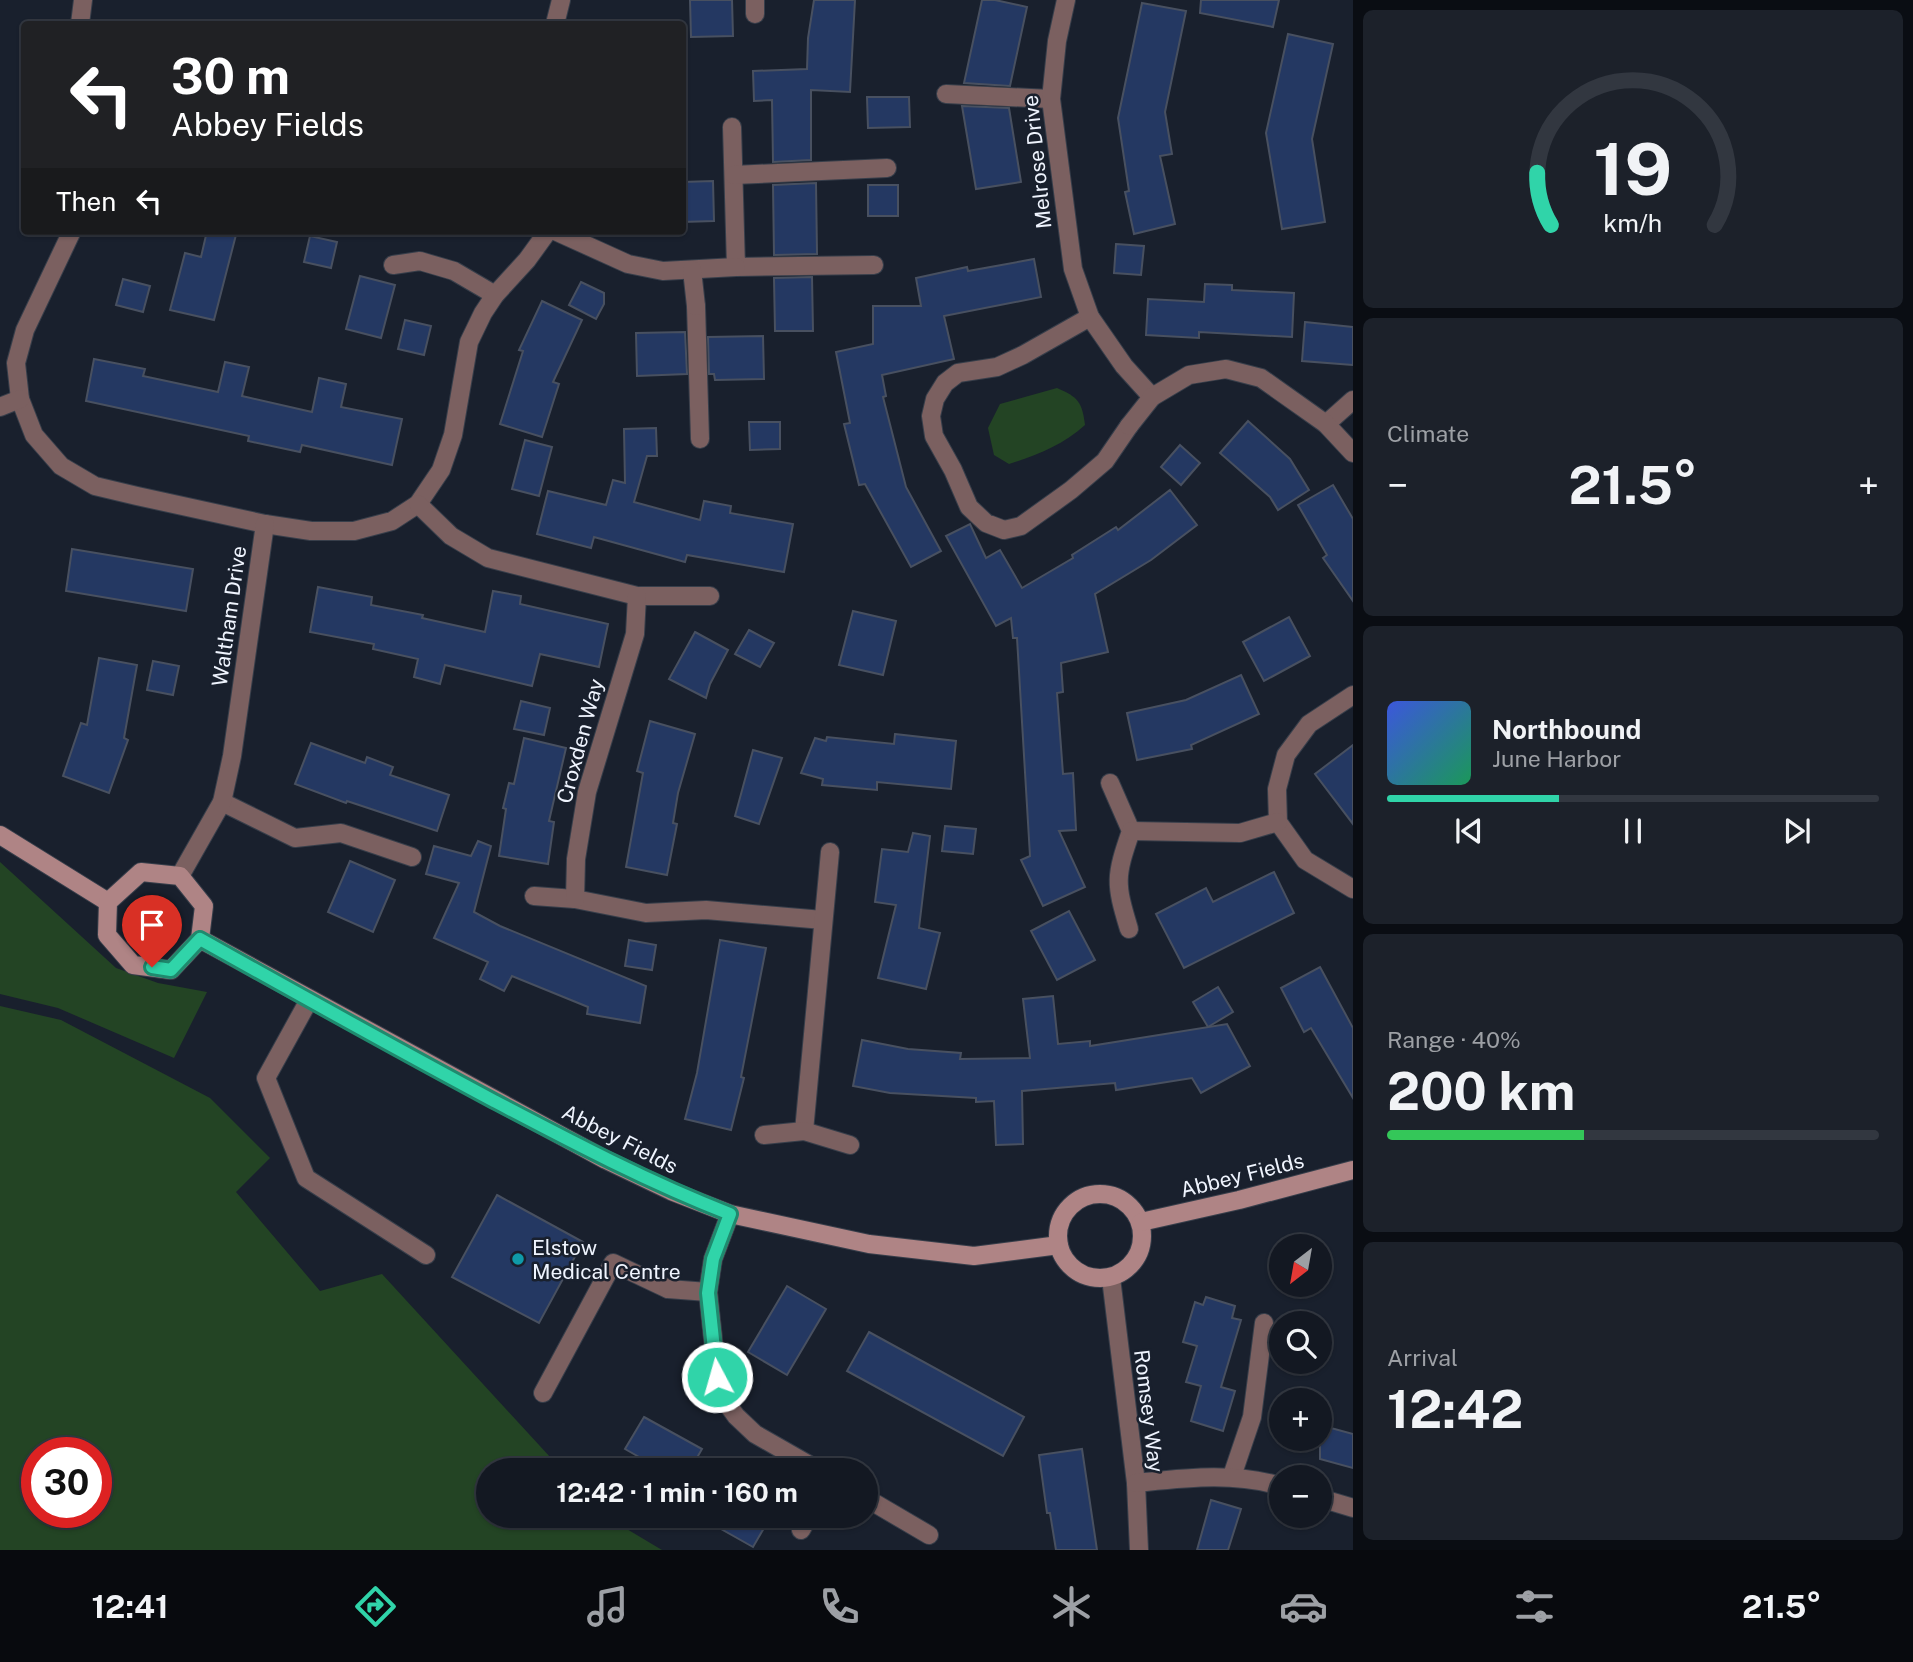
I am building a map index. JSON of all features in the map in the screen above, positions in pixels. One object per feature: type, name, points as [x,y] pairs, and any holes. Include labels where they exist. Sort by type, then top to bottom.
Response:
[{"type":"street","points":[[80,21],[83,0]]},
{"type":"street","points":[[556,21],[561,0]]},
{"type":"street","name":"Melrose Drive","points":[[1066,0],[1057,41],[1051,99],[1073,269],[1090,317],[1124,366],[1152,397]]},
{"type":"street","points":[[946,94],[1051,99]]},
{"type":"street","points":[[732,127],[736,267]]},
{"type":"street","points":[[734,175],[887,168]]},
{"type":"street","points":[[70,235],[25,330],[16,363],[20,399],[34,435],[61,466],[95,486],[265,524]]},
{"type":"street","name":"Waltham Drive","points":[[180,876],[222,802],[232,757],[265,524],[311,531],[354,531],[392,521],[418,504],[441,470],[453,435],[469,342],[495,295],[527,260],[545,235]]},
{"type":"street","points":[[564,235],[628,264],[663,271],[874,265]]},
{"type":"street","points":[[393,265],[420,261],[454,271],[495,295]]},
{"type":"street","points":[[692,270],[696,306],[700,439]]},
{"type":"street","points":[[1090,317],[997,367],[958,373],[945,383],[935,399],[931,415],[934,436],[969,507],[986,523],[1004,530],[1021,526],[1071,490],[1105,461],[1152,397],[1189,375],[1226,369],[1261,378],[1326,424],[1353,453]]},
{"type":"street","points":[[0,407],[20,399]]},
{"type":"street","points":[[1326,424],[1353,400]]},
{"type":"street","points":[[418,504],[451,536],[488,558],[637,597],[710,596]]},
{"type":"street","name":"Croxden Way","points":[[575,899],[576,859],[587,792],[635,634],[637,597]]},
{"type":"street","points":[[1353,695],[1309,724],[1286,755],[1277,789],[1278,822],[1305,859],[1353,889]]},
{"type":"street","points":[[1110,783],[1132,831],[1119,864],[1117,889],[1129,929]]},
{"type":"street","points":[[222,802],[295,838],[341,833],[412,857]]},
{"type":"street","points":[[1132,831],[1240,833],[1278,822]]},
{"type":"street","points":[[0,835],[108,902]]},
{"type":"street","points":[[804,1130],[830,852]]},
{"type":"street","points":[[141,872],[180,876],[204,906],[200,939],[171,970],[133,965],[107,935],[108,902],[141,872]]},
{"type":"street","points":[[534,896],[575,899],[646,913],[706,910],[823,920]]},
{"type":"street","name":"Abbey Fields","points":[[200,939],[606,1160],[671,1191],[730,1214],[869,1244],[974,1256],[1059,1245]]},
{"type":"street","points":[[309,1000],[266,1078],[306,1178],[426,1255]]},
{"type":"street","points":[[765,1135],[804,1130],[850,1145]]},
{"type":"street","name":"Abbey Fields","points":[[1141,1222],[1353,1170]]},
{"type":"street","points":[[1096,1194],[1123,1200],[1141,1222],[1143,1236],[1138,1256],[1124,1272],[1111,1278],[1084,1276],[1072,1269],[1059,1245],[1058,1231],[1070,1206],[1082,1198],[1096,1194]]},
{"type":"street","points":[[730,1214],[713,1259],[708,1293],[717,1377],[723,1398],[736,1416],[755,1434],[797,1458]]},
{"type":"street","points":[[543,1393],[613,1263],[668,1289],[708,1293]]},
{"type":"street","name":"Romsey Way","points":[[1111,1278],[1136,1483],[1139,1550]]},
{"type":"street","points":[[1232,1476],[1252,1417],[1264,1323]]},
{"type":"street","points":[[1136,1483],[1232,1476],[1269,1484]]},
{"type":"street","points":[[1332,1502],[1353,1508]]},
{"type":"street","points":[[878,1505],[929,1535]]},
{"type":"green space","points":[[1057,388],[1078,401],[1085,425],[1049,449],[1009,464],[994,455],[988,428],[1000,404]]},
{"type":"green space","points":[[0,862],[116,968],[158,983],[207,992],[174,1058],[58,1008],[0,994]]},
{"type":"green space","points":[[0,1006],[61,1020],[210,1098],[270,1158],[236,1192],[320,1291],[382,1274],[551,1458],[476,1458],[476,1528],[625,1528],[662,1550],[0,1550]]},
{"type":"building","points":[[690,0],[732,0],[733,36],[691,37]]},
{"type":"building","points":[[814,0],[855,0],[850,92],[811,90],[811,160],[773,162],[772,100],[754,101],[753,71],[807,69],[808,38]]},
{"type":"building","points":[[982,0],[1027,7],[1010,86],[964,83]]},
{"type":"building","points":[[1201,0],[1279,0],[1273,27],[1200,13]]},
{"type":"building","points":[[1142,3],[1186,11],[1165,112],[1172,154],[1160,156],[1175,224],[1134,234],[1125,192],[1129,191],[1118,118]]},
{"type":"building","points":[[1288,34],[1333,44],[1312,139],[1325,222],[1282,229],[1266,133]]},
{"type":"building","points":[[867,97],[909,97],[910,127],[868,128]]},
{"type":"building","points":[[962,106],[1009,108],[1021,182],[976,189]]},
{"type":"building","points":[[713,181],[714,221],[686,222],[686,182]]},
{"type":"building","points":[[816,183],[817,254],[774,255],[773,185]]},
{"type":"building","points":[[868,185],[898,185],[898,216],[868,216]]},
{"type":"building","points":[[206,235],[236,235],[214,320],[170,310],[185,253],[201,257]]},
{"type":"building","points":[[310,236],[337,242],[331,268],[304,262]]},
{"type":"building","points":[[1116,244],[1144,246],[1141,275],[1114,273]]},
{"type":"building","points":[[1034,259],[1041,297],[944,316],[954,359],[882,375],[886,396],[883,397],[906,487],[941,551],[911,567],[865,484],[859,485],[844,424],[850,423],[836,352],[873,344],[873,306],[921,306],[916,278],[967,267],[968,271]]},
{"type":"building","points":[[360,276],[395,285],[381,338],[346,329]]},
{"type":"building","points":[[812,277],[813,331],[775,331],[774,278]]},
{"type":"building","points":[[123,279],[150,286],[143,312],[116,305]]},
{"type":"building","points":[[581,282],[604,293],[604,304],[596,319],[569,305]]},
{"type":"building","points":[[1205,284],[1232,285],[1232,290],[1294,293],[1292,337],[1199,332],[1199,338],[1146,335],[1148,299],[1204,302]]},
{"type":"building","points":[[542,301],[582,320],[553,382],[559,384],[542,437],[500,424],[523,351],[519,350]]},
{"type":"building","points":[[405,320],[431,326],[424,355],[398,349]]},
{"type":"building","points":[[1305,322],[1353,327],[1353,365],[1302,361]]},
{"type":"building","points":[[685,332],[687,374],[637,376],[636,333]]},
{"type":"building","points":[[763,336],[764,379],[715,380],[714,374],[709,374],[708,337]]},
{"type":"building","points":[[94,359],[145,369],[143,376],[218,392],[225,362],[249,367],[242,396],[312,412],[319,378],[346,384],[341,407],[402,419],[392,465],[302,445],[300,452],[248,441],[249,436],[86,401]]},
{"type":"building","points":[[1248,421],[1290,459],[1309,490],[1278,510],[1270,497],[1220,453]]},
{"type":"building","points":[[749,422],[780,422],[780,449],[750,450]]},
{"type":"building","points":[[656,428],[657,456],[647,456],[634,502],[700,520],[704,501],[731,506],[730,513],[793,524],[784,572],[687,555],[685,562],[594,537],[591,548],[537,534],[548,491],[606,505],[613,480],[625,483],[624,429]]},
{"type":"building","points":[[525,440],[552,447],[539,496],[512,489]]},
{"type":"building","points":[[1180,445],[1200,463],[1181,485],[1161,467]]},
{"type":"building","points":[[1333,485],[1353,519],[1353,601],[1323,558],[1327,555],[1298,505]]},
{"type":"building","points":[[1170,490],[1197,525],[1151,560],[1095,594],[1108,652],[1061,663],[1063,692],[1057,693],[1063,774],[1073,773],[1076,830],[1059,831],[1085,887],[1043,906],[1021,860],[1030,856],[1017,638],[1013,638],[1011,618],[996,626],[946,536],[970,524],[986,558],[1000,550],[1022,588],[1073,558],[1072,555],[1116,527],[1118,530]]},
{"type":"building","points":[[72,549],[193,569],[186,611],[66,591]]},
{"type":"building","points":[[318,587],[372,597],[371,605],[423,615],[422,618],[485,632],[493,591],[521,596],[520,604],[608,624],[599,667],[540,654],[532,686],[445,665],[440,684],[414,677],[418,659],[373,649],[374,644],[310,632]]},
{"type":"building","points":[[853,611],[896,621],[883,675],[839,665]]},
{"type":"building","points":[[1289,617],[1310,656],[1264,681],[1243,642]]},
{"type":"building","points":[[749,630],[774,643],[760,667],[735,654]]},
{"type":"building","points":[[695,632],[728,650],[710,684],[706,698],[669,679]]},
{"type":"building","points":[[99,658],[137,665],[124,738],[128,740],[109,793],[63,776],[81,723],[87,725]]},
{"type":"building","points":[[153,661],[179,666],[173,695],[147,690]]},
{"type":"building","points":[[1241,675],[1259,714],[1191,745],[1192,749],[1137,760],[1127,713],[1186,700]]},
{"type":"building","points":[[521,701],[550,708],[544,735],[514,729]]},
{"type":"building","points":[[650,721],[695,734],[678,793],[673,823],[677,824],[667,875],[626,867],[643,773],[637,771]]},
{"type":"building","points":[[895,734],[956,741],[951,789],[877,782],[877,790],[822,785],[823,779],[801,773],[815,738],[826,741],[827,737],[894,744]]},
{"type":"building","points":[[524,738],[566,748],[549,821],[554,822],[548,864],[499,856],[506,809],[503,808],[509,783],[514,784]]},
{"type":"building","points":[[311,743],[365,763],[367,757],[393,767],[390,775],[449,795],[437,831],[295,784]]},
{"type":"building","points":[[1353,745],[1353,824],[1315,774]]},
{"type":"building","points":[[753,750],[782,758],[759,824],[735,816]]},
{"type":"building","points":[[945,826],[976,829],[973,854],[942,851]]},
{"type":"building","points":[[913,833],[930,836],[919,928],[940,933],[926,989],[878,978],[896,905],[875,902],[882,849],[908,852]]},
{"type":"building","points":[[478,841],[491,846],[474,912],[500,926],[646,986],[640,1023],[587,1014],[588,1007],[512,976],[504,991],[480,979],[488,962],[434,938],[459,883],[426,874],[434,846],[471,856]]},
{"type":"building","points":[[350,861],[395,880],[373,932],[328,912]]},
{"type":"building","points":[[1274,872],[1294,913],[1184,968],[1156,914],[1206,888],[1213,902]]},
{"type":"building","points":[[1069,911],[1095,960],[1057,980],[1031,931]]},
{"type":"building","points":[[629,940],[656,945],[652,970],[625,966]]},
{"type":"building","points":[[720,940],[766,948],[741,1077],[744,1078],[731,1130],[685,1119],[697,1073]]},
{"type":"building","points":[[1320,967],[1353,1028],[1353,1098],[1311,1028],[1304,1032],[1281,988]]},
{"type":"building","points":[[1218,987],[1233,1012],[1208,1027],[1193,1002]]},
{"type":"building","points":[[1053,996],[1058,1044],[1090,1041],[1090,1046],[1227,1024],[1250,1066],[1201,1093],[1192,1078],[1116,1090],[1115,1083],[1022,1091],[1023,1144],[996,1145],[994,1101],[976,1102],[976,1098],[890,1093],[853,1086],[862,1040],[908,1049],[961,1053],[960,1059],[1030,1058],[1023,999]]},
{"type":"building","name":"Elstow Medical Centre","points":[[497,1195],[583,1242],[539,1323],[452,1277]]},
{"type":"building","points":[[787,1286],[826,1309],[787,1375],[748,1352]]},
{"type":"building","points":[[1206,1297],[1235,1306],[1232,1318],[1241,1320],[1221,1387],[1235,1391],[1223,1431],[1191,1421],[1201,1386],[1186,1382],[1197,1346],[1183,1342],[1195,1302],[1203,1305]]},
{"type":"building","points":[[869,1332],[1024,1417],[1003,1456],[847,1371]]},
{"type":"building","points":[[644,1417],[702,1449],[697,1458],[641,1458],[625,1449]]},
{"type":"building","points":[[1332,1428],[1353,1434],[1353,1468],[1320,1459],[1320,1451],[1332,1451]]},
{"type":"building","points":[[1082,1449],[1097,1550],[1056,1550],[1050,1513],[1047,1513],[1039,1455]]},
{"type":"building","points":[[1211,1500],[1241,1509],[1228,1550],[1197,1550]]},
{"type":"building","points":[[719,1528],[764,1528],[753,1547]]},
{"type":"place","name":"Elstow Medical Centre","points":[[518,1259]]},
{"type":"route","points":[[152,967],[171,970],[200,939],[606,1160],[671,1191],[730,1214],[713,1259],[708,1293],[717,1377]]}]
